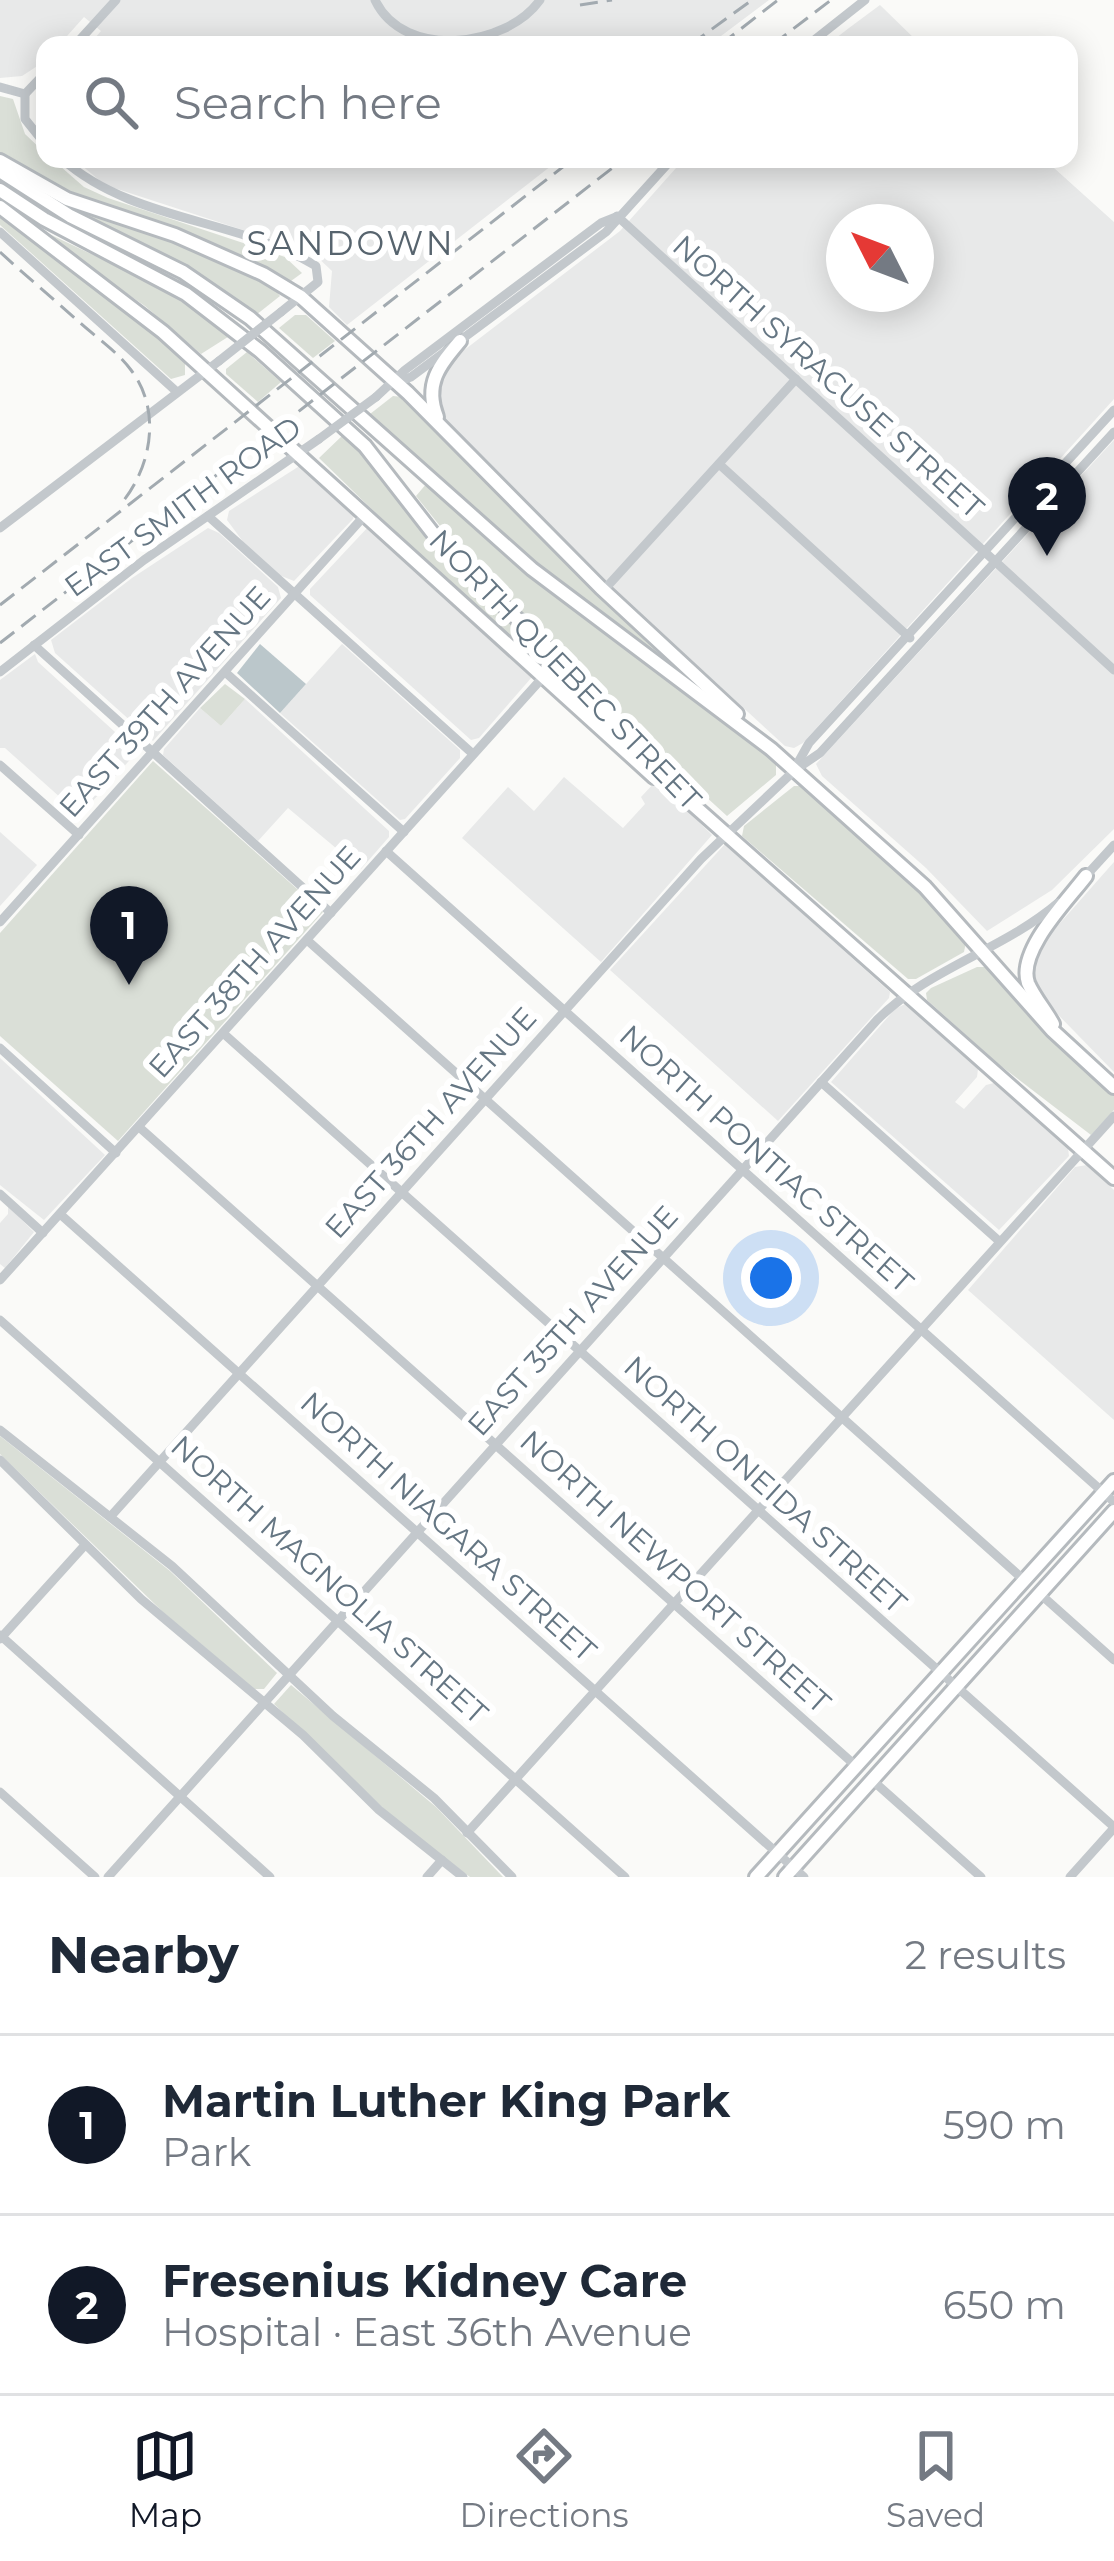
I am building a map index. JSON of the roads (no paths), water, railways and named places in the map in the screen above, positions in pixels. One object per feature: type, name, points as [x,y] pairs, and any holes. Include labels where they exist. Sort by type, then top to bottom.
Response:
[{"type":"main road","points":[[0,161],[67,199],[187,240],[301,297],[396,382],[603,590],[771,748]]},
{"type":"main road","name":"NORTH QUEBEC STREET","points":[[0,172],[70,216],[183,272],[241,311],[532,569],[771,748],[925,887],[1063,1041],[1114,1087]]},
{"type":"main road","name":"NORTH QUEBEC STREET","points":[[0,190],[186,294],[275,364],[365,446],[449,554],[550,651],[682,795],[1114,1178]]},
{"type":"main road","points":[[0,207],[113,291],[206,370],[653,776],[682,795]]},
{"type":"main road","points":[[444,429],[432,402],[432,380],[460,340]]},
{"type":"main road","points":[[1063,1041],[1028,983],[1027,962],[1032,948],[1086,876]]},
{"type":"main road","points":[[794,1874],[1039,1593],[1110,1502],[1114,1480]]},
{"type":"main road","points":[[756,1877],[1024,1580],[1110,1502]]},
{"type":"street","points":[[83,36],[116,0]]},
{"type":"street","points":[[375,0],[394,26],[415,36]]},
{"type":"street","points":[[462,36],[499,32],[524,20],[541,0]]},
{"type":"street","points":[[820,36],[866,2]]},
{"type":"street","points":[[36,82],[25,94],[25,119],[36,133]]},
{"type":"street","points":[[0,87],[25,94]]},
{"type":"street","points":[[0,528],[320,279],[316,266],[280,249],[102,190],[74,168]]},
{"type":"street","name":"EAST SMITH ROAD","points":[[396,382],[411,377],[606,232],[663,168]]},
{"type":"street","name":"EAST SMITH ROAD","points":[[0,672],[376,397],[405,370],[601,223],[617,216]]},
{"type":"street","name":"NORTH SYRACUSE STREET","points":[[617,216],[1114,670]]},
{"type":"street","points":[[0,232],[177,392]]},
{"type":"street","points":[[603,590],[796,380]]},
{"type":"street","name":"EAST 36TH AVENUE","points":[[794,770],[805,748],[1114,410]]},
{"type":"street","name":"EAST 36TH AVENUE","points":[[111,1516],[724,835],[794,770],[814,759],[1114,432]]},
{"type":"street","points":[[719,464],[918,646]]},
{"type":"street","name":"EAST 39TH AVENUE","points":[[0,922],[366,514]]},
{"type":"street","points":[[208,516],[473,754]]},
{"type":"street","points":[[34,646],[332,913]]},
{"type":"street","points":[[225,672],[404,832]]},
{"type":"street","name":"EAST 38TH AVENUE","points":[[0,1280],[544,675]]},
{"type":"street","points":[[0,765],[79,835]]},
{"type":"street","name":"EAST 35TH AVENUE","points":[[108,1877],[821,1082],[907,994],[1045,915],[1114,845]]},
{"type":"street","name":"NORTH PONTIAC STREET","points":[[386,851],[1110,1502]]},
{"type":"street","points":[[307,940],[1024,1580]]},
{"type":"street","name":"NORTH ONEIDA STREET","points":[[223,1034],[1114,1828]]},
{"type":"street","points":[[0,1048],[116,1153]]},
{"type":"street","points":[[821,1082],[999,1241]]},
{"type":"street","points":[[467,1833],[1114,1116]]},
{"type":"street","name":"NORTH NEWPORT STREET","points":[[139,1127],[856,1766]]},
{"type":"street","points":[[0,1194],[43,1233]]},
{"type":"street","name":"NORTH NIAGARA STREET","points":[[60,1214],[777,1853],[794,1874]]},
{"type":"street","name":"NORTH MAGNOLIA STREET","points":[[0,1320],[626,1877]]},
{"type":"street","points":[[0,1430],[111,1516],[333,1715],[408,1774],[512,1877]]},
{"type":"street","points":[[0,1460],[141,1599],[329,1759],[379,1810],[463,1877]]},
{"type":"street","points":[[85,1544],[1,1637],[270,1877]]},
{"type":"street","points":[[1039,1593],[1114,1660]]},
{"type":"street","points":[[872,1780],[981,1877]]},
{"type":"street","points":[[0,1792],[95,1877]]},
{"type":"street","points":[[1070,1877],[1114,1828]]},
{"type":"street","points":[[427,1877],[442,1860]]},
{"type":"railway","points":[[580,5],[612,0]]},
{"type":"railway","points":[[702,36],[752,0]]},
{"type":"railway","points":[[732,36],[778,0]]},
{"type":"railway","points":[[784,36],[831,0]]},
{"type":"railway","points":[[0,605],[561,168]]},
{"type":"railway","points":[[0,643],[612,168]]},
{"type":"railway","points":[[0,252],[119,356],[140,385],[149,436],[141,470],[124,500]]},
{"type":"place","name":"Fresenius Kidney Care","points":[[1047,556]]},
{"type":"place","name":"Martin Luther King Park","points":[[129,985]]},
{"type":"district","name":"SANDOWN","points":[[351,243]]}]
